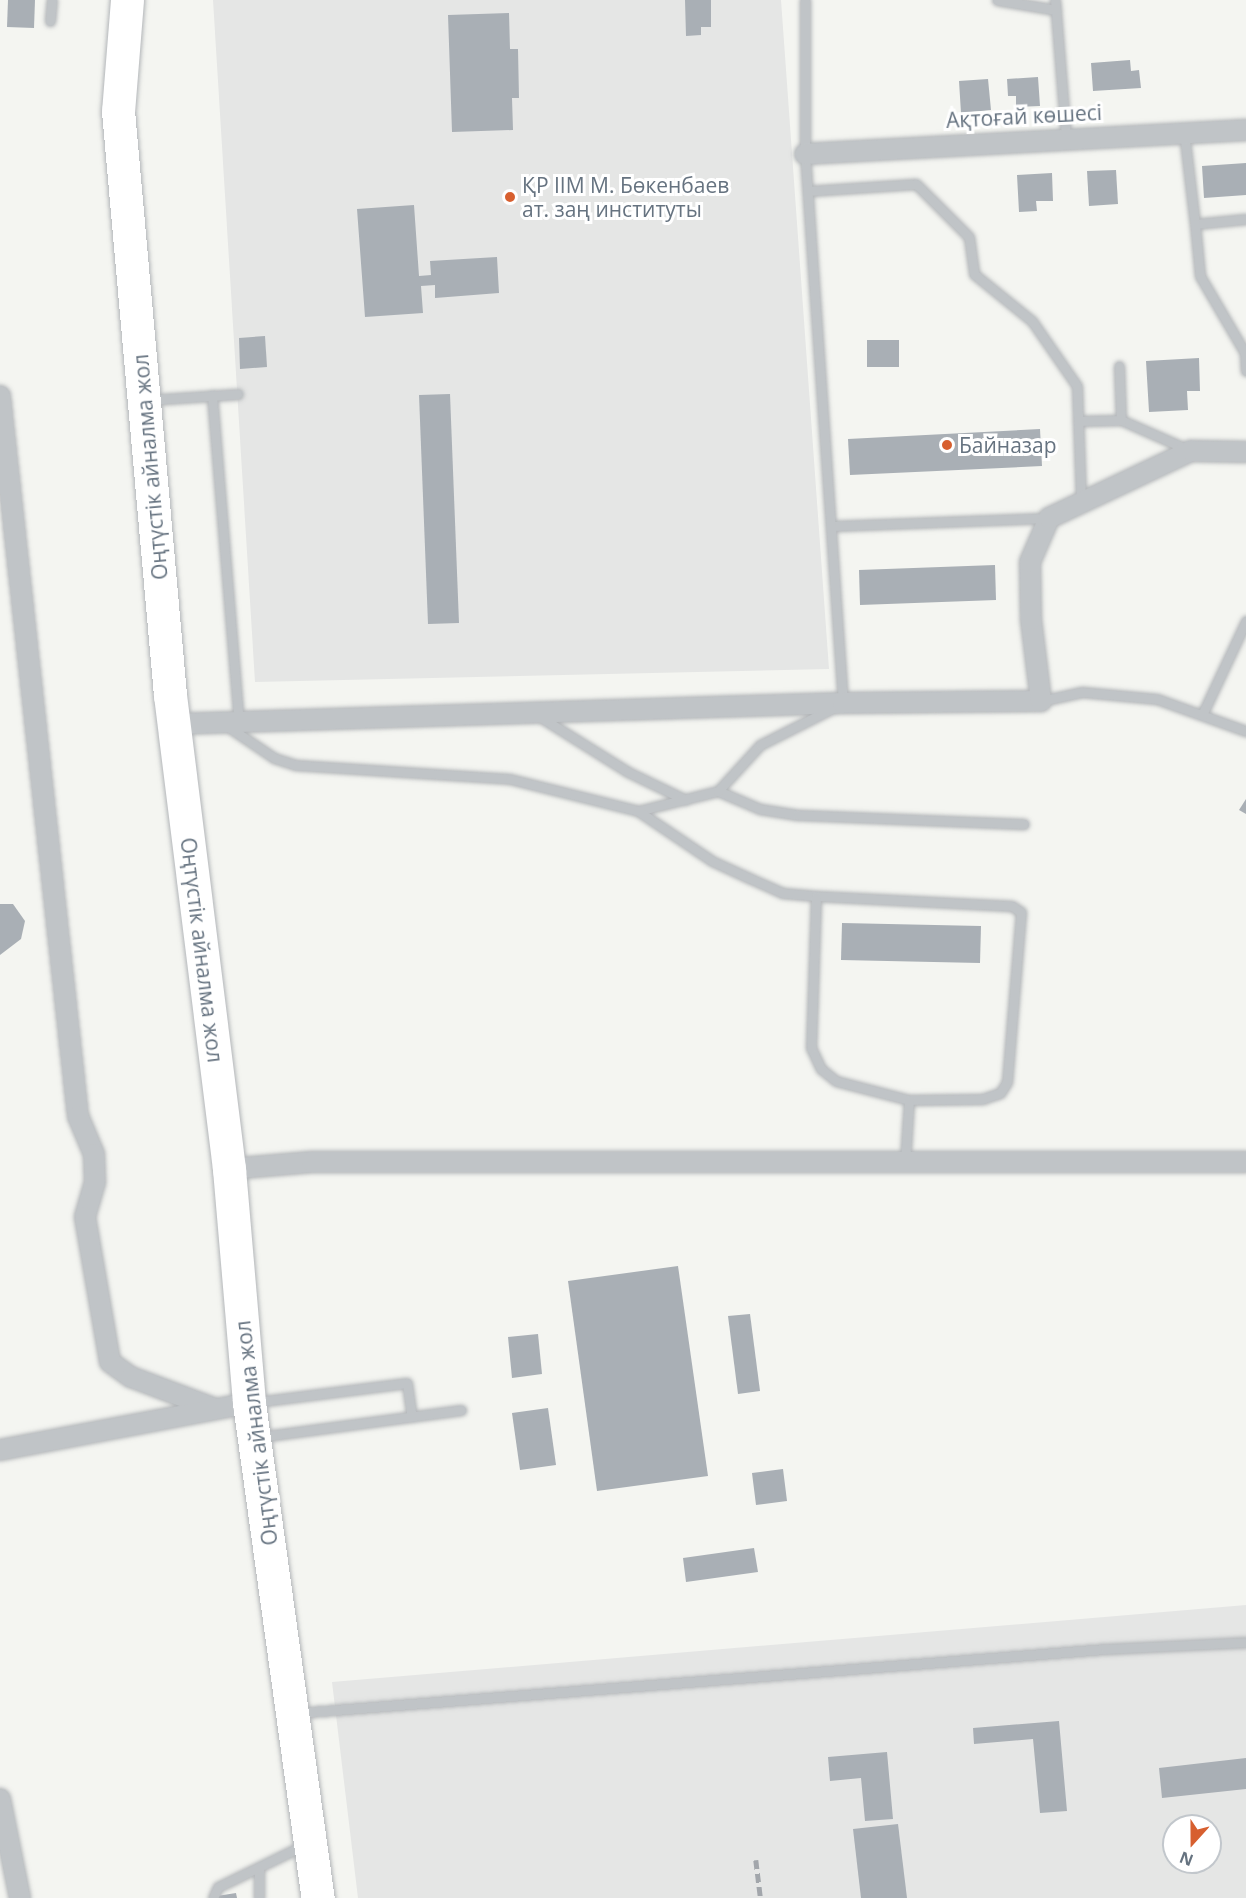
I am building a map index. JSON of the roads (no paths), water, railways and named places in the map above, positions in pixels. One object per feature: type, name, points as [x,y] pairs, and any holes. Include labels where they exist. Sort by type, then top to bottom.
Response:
[{"type":"highway","name":"Оңтүстік айналма жол","points":[[127,0],[118,111],[174,724],[229,1169],[249,1403],[318,1898]]},
{"type":"street","name":"Ақтоғай көшесі","points":[[805,154],[1066,137],[1246,130]]},
{"type":"street","points":[[0,396],[78,1116],[94,1154],[95,1182],[85,1218],[110,1362],[131,1377],[213,1408]]},
{"type":"street","points":[[174,724],[233,724],[843,703],[1041,702],[1030,619],[1030,562],[1049,518],[1191,451],[1246,452]]},
{"type":"street","points":[[229,1169],[312,1162],[1246,1162]]},
{"type":"street","points":[[0,1450],[249,1403]]},
{"type":"street","points":[[1,1809],[20,1898]]},
{"type":"lane","points":[[50,21],[52,0]]},
{"type":"lane","points":[[638,811],[718,791],[760,745],[843,703],[805,154],[805,0]]},
{"type":"lane","points":[[997,0],[1056,10]]},
{"type":"lane","points":[[1055,0],[1066,137]]},
{"type":"lane","points":[[1184,132],[1200,276],[1245,353],[1246,371]]},
{"type":"lane","points":[[808,191],[916,184],[969,237],[974,274],[1032,321],[1077,386],[1081,503]]},
{"type":"lane","points":[[1195,224],[1246,219]]},
{"type":"lane","points":[[1119,366],[1121,420]]},
{"type":"lane","points":[[144,400],[238,394]]},
{"type":"lane","points":[[212,395],[233,724],[274,758],[295,765],[510,779],[638,811],[712,861],[782,892],[816,896],[1012,906],[1021,912],[1007,1082],[1000,1093],[983,1099],[909,1100],[836,1081],[821,1069],[811,1048],[816,896]]},
{"type":"lane","points":[[1078,422],[1121,420],[1191,451]]},
{"type":"lane","points":[[831,526],[1049,518]]},
{"type":"lane","points":[[1202,715],[1246,621]]},
{"type":"lane","points":[[1041,702],[1082,692],[1157,699],[1246,731]]},
{"type":"lane","points":[[535,714],[628,772],[686,800]]},
{"type":"lane","points":[[718,791],[760,809],[798,816],[1024,824]]},
{"type":"lane","points":[[905,1163],[909,1100]]},
{"type":"lane","points":[[249,1403],[407,1383],[412,1417]]},
{"type":"lane","points":[[254,1437],[461,1410]]},
{"type":"lane","points":[[292,1714],[1105,1649],[1246,1642]]},
{"type":"lane","points":[[213,1898],[218,1887],[311,1841]]},
{"type":"lane","points":[[258,1869],[260,1898]]},
{"type":"railway","points":[[756,1860],[761,1898]]},
{"type":"place","name":"ҚР ІІМ М. Бөкенбаев ат. заң институты","points":[[510,197]]},
{"type":"place","name":"Байназар","points":[[947,445]]}]
